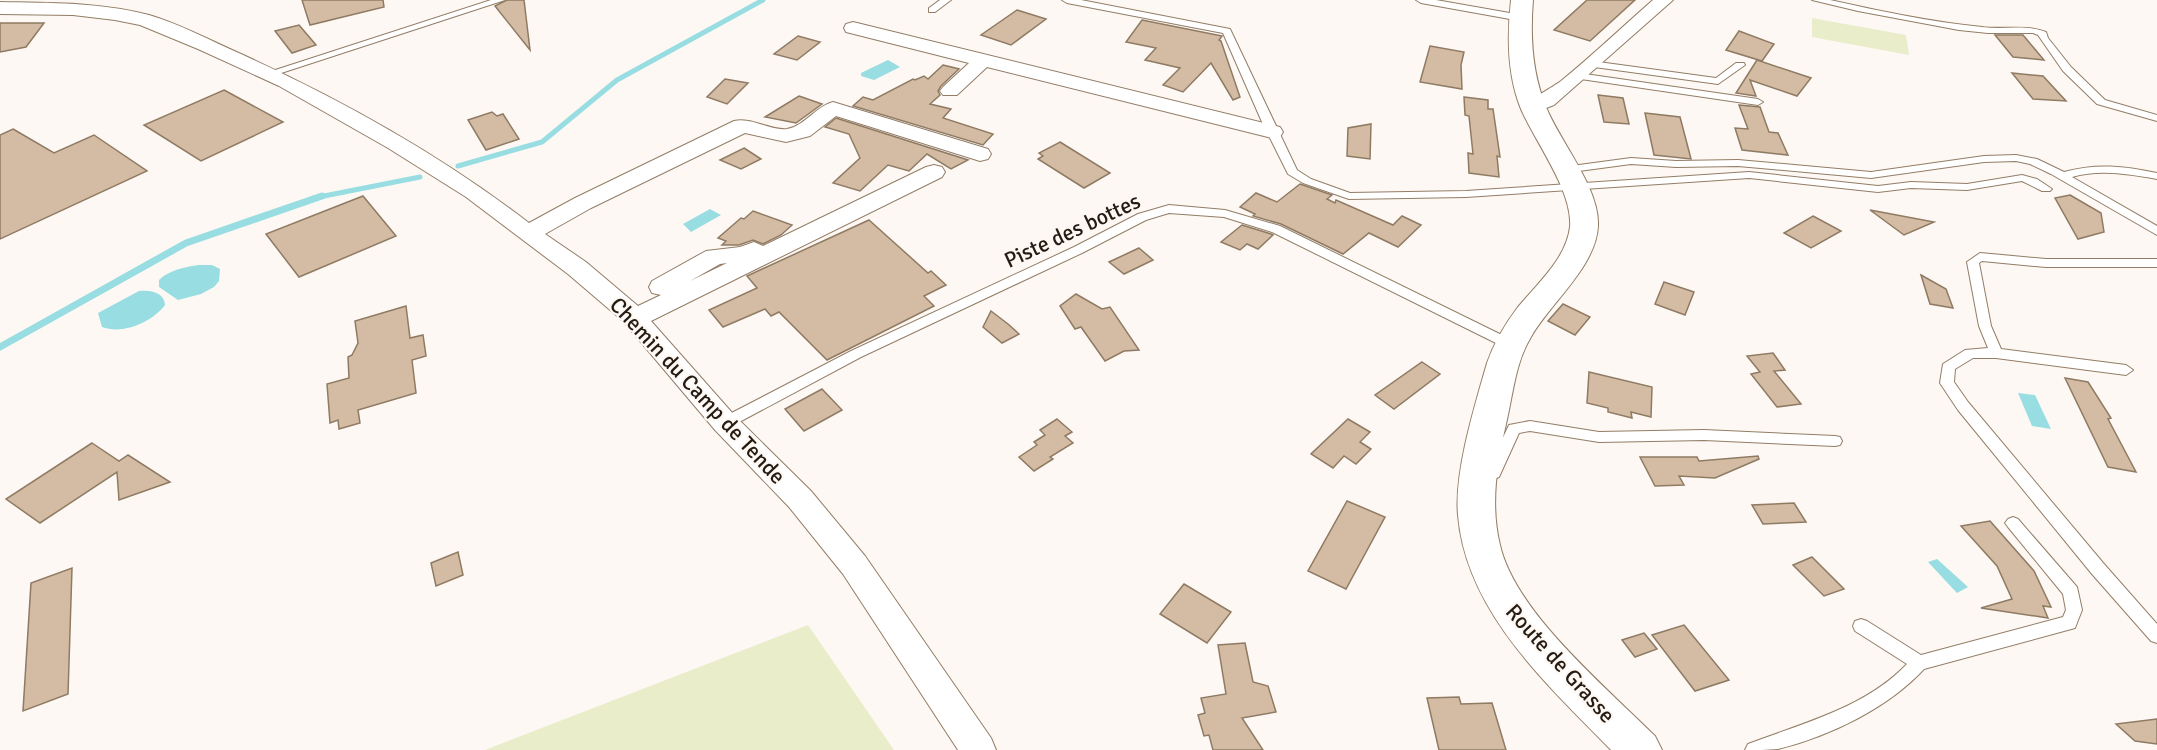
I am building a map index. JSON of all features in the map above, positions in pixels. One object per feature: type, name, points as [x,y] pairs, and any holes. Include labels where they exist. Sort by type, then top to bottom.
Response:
[{"type":"street","points":[[1529,94],[1547,101],[1664,0]]},
{"type":"street","name":"Chemin du Camp de Tende","points":[[0,8],[79,5],[145,20],[268,74],[425,161],[474,192],[577,268],[629,313],[725,423],[800,499],[854,565],[978,750]]},
{"type":"street","name":"Route de Grasse","points":[[1521,9],[1520,40],[1529,94],[1570,179],[1582,209],[1584,226],[1580,242],[1565,268],[1524,322],[1511,345],[1485,437],[1478,482],[1476,516],[1484,555],[1497,588],[1518,621],[1640,750]]},
{"type":"street","points":[[853,28],[1272,132]]},
{"type":"street","points":[[950,91],[983,60]]},
{"type":"street","points":[[528,234],[583,203],[742,126],[786,136],[802,131],[853,91]]},
{"type":"street","points":[[833,108],[980,154]]},
{"type":"street","points":[[629,313],[934,172]]},
{"type":"street","points":[[629,313],[715,256],[744,255],[780,236]]},
{"type":"lane","points":[[268,74],[500,0]]},
{"type":"lane","points":[[932,10],[946,0]]},
{"type":"lane","points":[[1067,0],[1227,31],[1292,172],[1307,181],[1348,196],[1466,194],[1570,179],[1749,176],[1878,189],[1911,185],[1967,187],[2022,178],[2034,181],[2046,189]]},
{"type":"lane","points":[[1421,0],[1521,9]]},
{"type":"lane","points":[[1817,0],[1869,12],[1983,30],[2023,28],[2036,30],[2043,34],[2043,38],[2067,69],[2101,102],[2157,118]]},
{"type":"lane","points":[[1579,75],[1718,81],[1740,64]]},
{"type":"lane","points":[[1579,75],[1758,102]]},
{"type":"lane","points":[[1570,179],[1630,161],[1676,164],[1738,163],[1871,175],[1984,159],[2016,158],[2033,161],[2063,176],[2157,231]]},
{"type":"lane","points":[[2063,176],[2084,169],[2110,168],[2157,177]]},
{"type":"lane","name":"Piste des bottes","points":[[725,423],[856,354],[1078,250],[1142,217],[1169,209],[1225,214],[1276,229],[1511,345]]},
{"type":"lane","points":[[1996,353],[1985,326],[1973,262],[1980,257],[2046,263],[2157,263]]},
{"type":"lane","points":[[2126,370],[1996,353],[1970,353],[1948,367],[1947,383],[1963,406],[2098,569],[2154,629]]},
{"type":"lane","points":[[1478,482],[1494,473],[1514,429],[1530,426],[1599,437],[1704,435],[1835,441]]},
{"type":"lane","points":[[1754,750],[1864,707],[1910,673],[1918,663],[2069,623],[2074,610],[2071,592],[2013,523]]},
{"type":"lane","points":[[1861,626],[1918,663]]},
{"type":"green space","points":[[1812,18],[1906,35],[1909,55],[1812,37]]},
{"type":"green space","points":[[808,625],[894,750],[485,750]]},
{"type":"water","points":[[888,60],[900,67],[874,80],[861,76],[861,73]]},
{"type":"water","points":[[710,209],[721,215],[691,232],[683,224]]},
{"type":"water","points":[[199,265],[212,265],[220,269],[219,281],[214,287],[201,294],[178,300],[159,287],[159,280],[172,271]]},
{"type":"water","points":[[139,291],[159,295],[165,305],[145,322],[128,328],[102,327],[98,313]]},
{"type":"water","points":[[2018,393],[2035,395],[2051,429],[2032,426]]},
{"type":"water","points":[[1937,559],[1968,587],[1957,593],[1928,562]]},
{"type":"building","points":[[302,0],[383,0],[384,7],[310,25]]},
{"type":"building","points":[[507,0],[524,0],[530,50],[495,6]]},
{"type":"building","points":[[1587,0],[1635,0],[1590,41],[1554,30]]},
{"type":"building","points":[[1017,10],[1046,19],[1011,45],[981,35]]},
{"type":"building","points":[[1142,20],[1222,36],[1219,40],[1240,97],[1233,100],[1211,63],[1183,92],[1163,85],[1180,68],[1145,60],[1156,48],[1126,42]]},
{"type":"building","points":[[0,23],[44,23],[26,47],[0,52]]},
{"type":"building","points":[[299,25],[316,45],[292,53],[275,31]]},
{"type":"building","points":[[1739,31],[1774,44],[1762,61],[1726,50]]},
{"type":"building","points":[[1995,35],[2023,35],[2044,60],[2013,57]]},
{"type":"building","points":[[798,36],[820,42],[797,60],[774,54]]},
{"type":"building","points":[[1430,46],[1464,52],[1461,65],[1462,89],[1420,82]]},
{"type":"building","points":[[1757,60],[1811,78],[1797,96],[1750,80],[1756,96],[1736,93]]},
{"type":"building","points":[[943,65],[959,69],[941,86],[938,91],[940,95],[930,104],[951,109],[943,118],[993,134],[983,145],[853,106],[863,97],[873,100],[913,79],[924,76],[928,79]]},
{"type":"building","points":[[2012,73],[2043,76],[2066,101],[2033,99]]},
{"type":"building","points":[[725,79],[748,83],[727,104],[707,97]]},
{"type":"building","points":[[224,90],[283,122],[201,161],[144,125]]},
{"type":"building","points":[[1598,95],[1623,98],[1629,124],[1604,122]]},
{"type":"building","points":[[799,96],[822,104],[796,123],[765,117]]},
{"type":"building","points":[[1464,97],[1488,100],[1488,109],[1493,109],[1500,157],[1497,156],[1499,177],[1469,173],[1468,153],[1473,154],[1469,116],[1465,115]]},
{"type":"building","points":[[1739,105],[1760,107],[1769,132],[1778,133],[1788,155],[1742,150],[1735,128],[1748,129]]},
{"type":"building","points":[[492,112],[497,116],[503,114],[519,139],[486,150],[468,120]]},
{"type":"building","points":[[1645,113],[1680,117],[1691,159],[1654,155]]},
{"type":"building","points":[[836,118],[968,160],[951,169],[927,154],[909,171],[888,165],[860,191],[833,183],[860,158],[849,134],[825,127]]},
{"type":"building","points":[[1371,124],[1370,159],[1347,156],[1348,128]]},
{"type":"building","points":[[13,129],[54,153],[94,135],[147,171],[0,239],[0,135]]},
{"type":"building","points":[[1060,142],[1110,173],[1084,188],[1038,159],[1043,156],[1039,153]]},
{"type":"building","points":[[744,148],[761,159],[741,169],[720,160]]},
{"type":"building","points":[[1300,184],[1332,195],[1327,199],[1335,203],[1336,200],[1393,225],[1402,216],[1421,225],[1398,247],[1369,233],[1343,254],[1281,224],[1253,216],[1255,214],[1240,207],[1256,193],[1277,202]]},
{"type":"building","points":[[2070,195],[2101,213],[2104,232],[2078,239],[2055,198]]},
{"type":"building","points":[[363,196],[396,236],[299,277],[266,234]]},
{"type":"building","points":[[1870,210],[1934,222],[1904,235]]},
{"type":"building","points":[[753,211],[792,225],[781,235],[763,244],[753,240],[739,245],[722,245],[726,241],[718,238]]},
{"type":"building","points":[[1813,216],[1841,231],[1811,248],[1784,233]]},
{"type":"building","points":[[869,220],[928,273],[931,271],[946,285],[924,296],[934,306],[827,360],[779,312],[771,316],[765,309],[723,327],[709,310],[757,288],[747,276]]},
{"type":"building","points":[[1242,225],[1273,235],[1258,249],[1247,244],[1240,250],[1221,242]]},
{"type":"building","points":[[1139,248],[1153,260],[1124,274],[1109,262]]},
{"type":"building","points":[[1921,275],[1946,289],[1953,308],[1930,304]]},
{"type":"building","points":[[1664,282],[1694,292],[1685,315],[1655,304]]},
{"type":"building","points":[[1076,294],[1102,309],[1110,307],[1139,350],[1124,351],[1105,361],[1081,327],[1075,329],[1060,306]]},
{"type":"building","points":[[1563,304],[1590,317],[1575,335],[1548,321]]},
{"type":"building","points":[[406,306],[410,338],[423,335],[426,356],[412,360],[416,393],[358,410],[360,423],[339,429],[338,420],[330,423],[327,384],[349,378],[348,357],[352,355],[358,343],[355,321]]},
{"type":"building","points":[[991,311],[1019,334],[1002,343],[983,327]]},
{"type":"building","points":[[1773,353],[1785,370],[1774,371],[1801,404],[1777,407],[1751,374],[1760,372],[1747,356]]},
{"type":"building","points":[[1422,362],[1440,374],[1394,409],[1375,395]]},
{"type":"building","points":[[1589,372],[1652,387],[1651,417],[1631,412],[1632,418],[1608,412],[1608,408],[1587,403]]},
{"type":"building","points":[[2065,378],[2088,382],[2111,418],[2108,419],[2136,472],[2108,467]]},
{"type":"building","points":[[822,389],[842,410],[804,431],[785,409]]},
{"type":"building","points":[[1057,419],[1072,432],[1065,436],[1073,443],[1050,457],[1053,459],[1034,471],[1019,457],[1037,445],[1034,442],[1045,435],[1040,430]]},
{"type":"building","points":[[1348,419],[1370,432],[1360,442],[1371,449],[1356,464],[1344,456],[1333,468],[1311,454]]},
{"type":"building","points":[[92,443],[119,461],[128,455],[170,482],[119,500],[117,472],[40,523],[6,499]]},
{"type":"building","points":[[1758,456],[1759,459],[1715,478],[1679,476],[1684,485],[1655,486],[1640,457],[1697,457],[1699,461]]},
{"type":"building","points":[[1347,501],[1385,517],[1346,589],[1308,571]]},
{"type":"building","points":[[1794,503],[1806,522],[1763,524],[1752,505]]},
{"type":"building","points":[[1990,521],[2034,571],[2051,607],[2043,606],[2048,618],[1981,608],[2012,599],[1997,566],[1961,526]]},
{"type":"building","points":[[458,552],[463,575],[436,586],[431,563]]},
{"type":"building","points":[[1812,557],[1844,589],[1824,596],[1793,565]]},
{"type":"building","points":[[72,568],[68,694],[23,711],[31,583]]},
{"type":"building","points":[[1184,584],[1231,612],[1207,643],[1160,614]]},
{"type":"building","points":[[1684,625],[1729,680],[1695,691],[1652,635]]},
{"type":"building","points":[[1644,633],[1657,649],[1635,657],[1622,640]]},
{"type":"building","points":[[1245,643],[1253,682],[1268,686],[1276,712],[1242,718],[1263,750],[1213,750],[1209,735],[1204,736],[1198,715],[1205,713],[1201,698],[1226,694],[1218,645]]},
{"type":"building","points":[[1459,697],[1461,704],[1492,703],[1506,750],[1439,750],[1427,698]]},
{"type":"building","points":[[2157,719],[2157,744],[2135,741],[2116,724]]},
{"type":"waterway","points":[[458,166],[542,142],[617,80],[763,0]]},
{"type":"waterway","points":[[319,197],[420,177]]},
{"type":"waterway","points":[[0,347],[186,243],[319,197]]},
{"type":"waterway","points":[[314,198],[319,197]]}]
